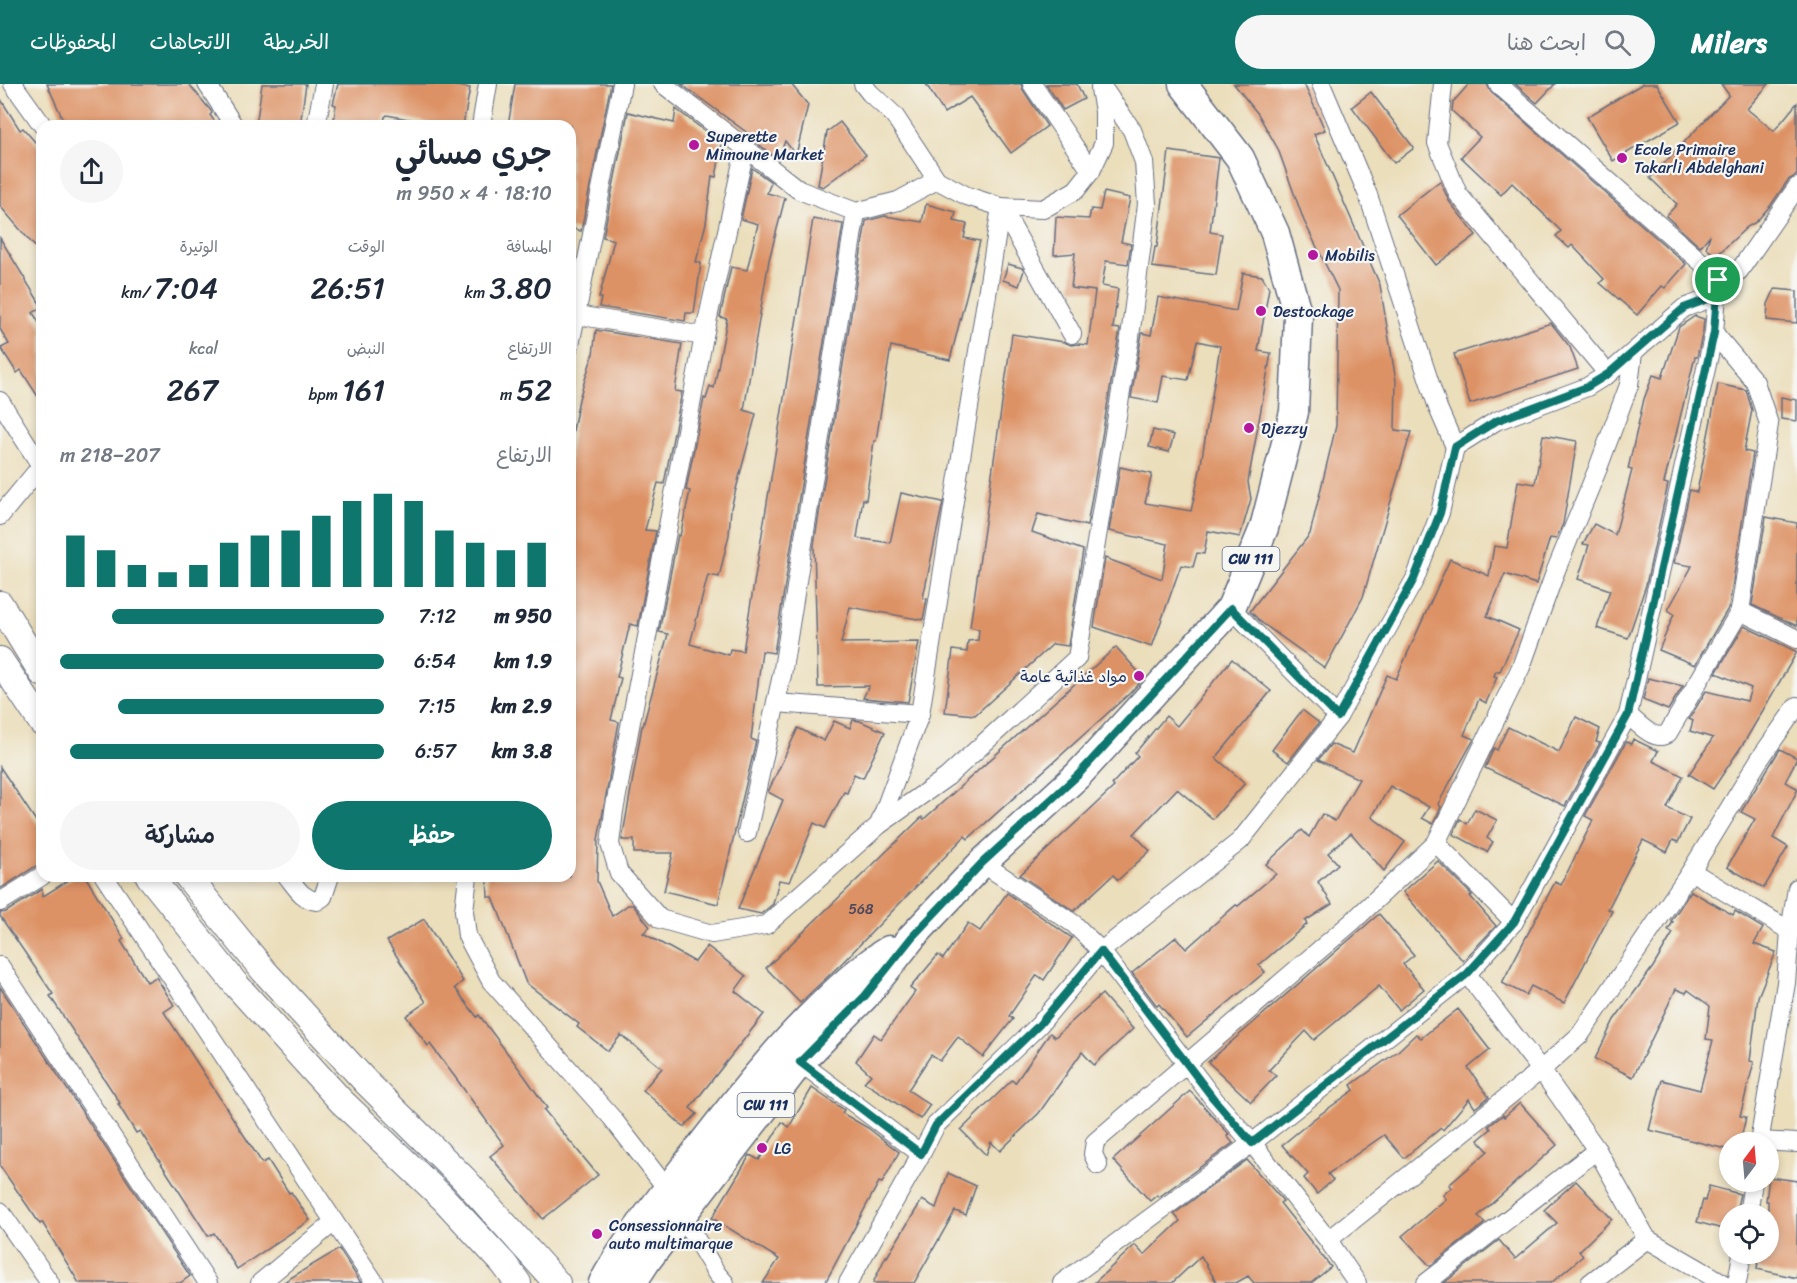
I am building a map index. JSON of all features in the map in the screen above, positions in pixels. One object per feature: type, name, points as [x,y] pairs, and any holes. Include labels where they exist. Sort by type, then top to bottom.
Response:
[{"type":"main road","name":"CW 111","points":[[632,1283],[800,1062],[865,996],[912,937],[982,863],[1078,775],[1231,608],[1264,528],[1294,412],[1298,316],[1275,233],[1240,158],[1183,84]]},
{"type":"main road","points":[[0,604],[36,663]]},
{"type":"main road","points":[[0,660],[36,714]]},
{"type":"main road","points":[[154,882],[237,987],[341,1101],[443,1198],[504,1264],[518,1283]]},
{"type":"main road","points":[[192,882],[264,971],[366,1082],[471,1187],[557,1283]]},
{"type":"main road","points":[[603,1283],[626,1245],[746,1088],[788,1038],[849,980],[879,956],[912,937]]},
{"type":"street","points":[[13,84],[39,120]]},
{"type":"street","points":[[207,84],[230,120]]},
{"type":"street","points":[[317,120],[324,84]]},
{"type":"street","points":[[482,120],[488,84]]},
{"type":"street","points":[[622,84],[578,265],[576,315],[704,336]]},
{"type":"street","points":[[663,84],[799,190],[856,212],[898,201],[938,180]]},
{"type":"street","points":[[863,84],[894,115],[938,180],[967,196],[1001,207],[1043,208],[1076,190],[1091,171],[1104,143],[1104,111],[1099,84]]},
{"type":"street","points":[[1032,84],[1091,171]]},
{"type":"street","points":[[745,149],[704,336],[614,811],[610,844],[619,873],[660,919],[712,934],[766,925],[879,825],[946,777],[1077,658],[1130,337],[1147,204],[1144,162],[1132,130],[1099,84]]},
{"type":"street","points":[[848,1283],[936,1125],[1039,1025],[1101,951],[1240,841],[1338,717],[1414,579],[1440,513],[1455,447],[1438,408],[1368,195],[1321,84]]},
{"type":"street","points":[[1443,84],[1437,143],[1458,194],[1608,374]]},
{"type":"street","points":[[1062,1283],[1252,1143],[1467,974],[1514,922],[1628,715],[1714,333],[1718,280],[1701,262],[1497,84]]},
{"type":"street","points":[[1455,447],[1496,421],[1587,387],[1608,374],[1684,308],[1708,299],[1718,280],[1739,271],[1797,187]]},
{"type":"street","points":[[1001,207],[1072,334]]},
{"type":"street","points":[[879,825],[920,714],[1001,207]]},
{"type":"street","points":[[747,833],[776,703],[856,212]]},
{"type":"street","points":[[1628,715],[1656,737],[1663,737],[1668,733],[1740,611],[1769,424],[1755,382],[1714,333]]},
{"type":"street","points":[[1098,1165],[1093,1154],[1095,1142],[1352,922],[1436,843],[1521,667],[1556,570],[1629,385],[1633,353]]},
{"type":"street","points":[[0,401],[36,457]]},
{"type":"street","points":[[0,516],[36,473]]},
{"type":"street","points":[[1231,608],[1338,717]]},
{"type":"street","points":[[1740,611],[1797,639]]},
{"type":"street","points":[[776,703],[920,714]]},
{"type":"street","points":[[1328,1240],[1541,1070],[1580,1035],[1691,871],[1759,760],[1797,706]]},
{"type":"street","points":[[1436,843],[1514,922]]},
{"type":"street","points":[[982,863],[1074,924],[1101,951],[1213,1098],[1252,1143],[1328,1240],[1351,1281]]},
{"type":"street","points":[[1691,871],[1790,930]]},
{"type":"street","points":[[0,902],[36,880]]},
{"type":"street","points":[[108,882],[375,1283]]},
{"type":"street","points":[[292,882],[308,900],[317,901],[323,897],[328,882]]},
{"type":"street","points":[[464,882],[467,936],[491,981],[612,1118],[668,1190]]},
{"type":"street","points":[[1761,1132],[1791,984],[1790,930],[1797,888]]},
{"type":"street","points":[[0,966],[208,1283]]},
{"type":"street","points":[[1467,974],[1541,1070],[1597,1150],[1647,1239],[1723,1283]]},
{"type":"street","points":[[800,1062],[921,1154]]},
{"type":"street","points":[[1779,1143],[1797,1143]]},
{"type":"street","points":[[1426,1283],[1597,1150]]},
{"type":"street","points":[[0,1211],[50,1283]]},
{"type":"street","points":[[682,1216],[717,1274],[725,1283]]},
{"type":"street","points":[[260,1283],[334,1222]]},
{"type":"street","points":[[1590,1283],[1647,1239]]},
{"type":"street","points":[[1737,1283],[1740,1264]]},
{"type":"building","points":[[47,84],[189,84],[211,111],[210,115],[214,120],[63,120]]},
{"type":"building","points":[[262,84],[306,84],[301,120],[257,120]]},
{"type":"building","points":[[338,84],[445,84],[470,88],[464,120],[414,120],[387,115],[384,120],[334,120],[336,105],[333,104]]},
{"type":"building","points":[[515,84],[611,84],[581,231],[576,230],[576,120],[509,120]]},
{"type":"building","points":[[681,84],[791,84],[808,105],[796,155],[785,141],[778,160],[756,142],[757,140]]},
{"type":"building","points":[[926,84],[1021,84],[1047,126],[1011,153],[970,97],[944,113]]},
{"type":"building","points":[[1046,84],[1077,84],[1084,99],[1063,110]]},
{"type":"building","points":[[1234,84],[1304,84],[1325,130],[1314,134],[1380,285],[1396,381],[1395,430],[1411,432],[1363,597],[1325,668],[1262,623],[1250,611],[1310,534],[1336,426],[1338,290],[1304,221],[1278,149],[1258,114]]},
{"type":"building","points":[[1469,84],[1487,84],[1491,92],[1686,264],[1665,288],[1662,286],[1637,315],[1600,283],[1604,279],[1572,245],[1569,248],[1556,236],[1561,231],[1512,183],[1501,195],[1461,157],[1480,137],[1452,111],[1453,102]]},
{"type":"building","points":[[1515,84],[1555,84],[1537,103]]},
{"type":"building","points":[[1642,84],[1657,84],[1680,122],[1613,161],[1587,117]]},
{"type":"building","points":[[1721,84],[1769,84],[1747,109],[1774,131],[1797,103],[1797,175],[1788,180],[1756,222],[1747,227],[1716,256],[1706,248],[1710,235],[1700,247],[1666,216],[1677,204],[1650,178],[1729,95]]},
{"type":"building","points":[[1371,92],[1414,148],[1394,163],[1352,107]]},
{"type":"building","points":[[0,98],[20,130],[23,128],[36,143],[36,248],[0,206]]},
{"type":"building","points":[[676,109],[722,144],[716,177],[712,176],[706,223],[696,262],[701,263],[694,313],[686,313],[685,321],[599,307],[601,298],[599,298],[614,240],[603,237],[628,112],[674,123]]},
{"type":"building","points":[[840,122],[866,155],[823,187],[818,185],[827,132]]},
{"type":"building","points":[[1169,151],[1219,158],[1210,232],[1222,234],[1216,275],[1152,267],[1155,247],[1157,247]]},
{"type":"building","points":[[752,168],[771,182],[767,193],[785,198],[769,260],[744,410],[756,414],[731,508],[729,535],[719,577],[708,575],[690,644],[729,655],[730,649],[743,651],[813,219],[843,224],[774,653],[762,651],[751,739],[756,741],[718,904],[664,891],[673,853],[634,853],[634,840],[622,840],[642,726],[668,634],[659,632],[678,535],[680,536],[690,491],[686,490],[704,398],[706,399],[710,386],[714,388],[727,319],[720,317],[731,267],[747,270],[758,224],[741,219]]},
{"type":"building","points":[[1440,181],[1449,201],[1476,235],[1436,265],[1397,215]]},
{"type":"building","points":[[1104,192],[1130,198],[1121,242],[1131,244],[1128,264],[1106,261],[1102,286],[1118,289],[1113,328],[1120,329],[1087,526],[1038,514],[1032,532],[1083,550],[1068,646],[1053,644],[975,715],[945,712],[953,650],[967,652],[968,641],[978,640],[979,629],[970,627],[1012,334],[1071,345],[1088,345],[1095,291],[1071,288],[1075,253],[1054,255],[1056,217],[1089,219],[1091,209],[1100,210]]},
{"type":"building","points":[[926,204],[956,212],[954,221],[967,224],[964,238],[980,241],[950,360],[891,346],[866,500],[863,499],[857,538],[890,543],[901,493],[943,502],[923,598],[927,599],[923,620],[850,607],[841,643],[919,642],[908,702],[863,698],[869,686],[818,687],[814,545],[866,221],[885,216],[922,222]]},
{"type":"building","points":[[0,238],[36,297],[36,311],[33,313],[36,318],[36,394],[21,370],[17,373],[1,348],[9,344],[0,329]]},
{"type":"building","points":[[1008,264],[1024,270],[1019,286],[1003,280]]},
{"type":"building","points":[[1243,273],[1262,276],[1269,288],[1258,351],[1271,353],[1248,482],[1251,499],[1240,537],[1208,531],[1204,554],[1197,553],[1193,567],[1181,565],[1152,647],[1094,627],[1105,558],[1162,579],[1168,544],[1109,531],[1120,467],[1152,474],[1145,503],[1191,511],[1220,346],[1197,341],[1188,380],[1163,376],[1158,403],[1131,398],[1142,333],[1151,335],[1158,297],[1236,311]]},
{"type":"building","points":[[1775,289],[1797,291],[1797,323],[1767,320],[1768,304]]},
{"type":"building","points":[[1695,316],[1704,319],[1703,331],[1664,483],[1668,484],[1646,585],[1628,638],[1597,628],[1610,590],[1578,579],[1589,545],[1583,544],[1594,524],[1615,535],[1632,470],[1628,469],[1644,399],[1653,375],[1662,378],[1679,327]]},
{"type":"building","points":[[1551,323],[1570,347],[1578,369],[1470,404],[1454,354]]},
{"type":"building","points":[[596,330],[682,344],[675,391],[682,392],[664,484],[658,483],[645,530],[656,531],[638,626],[630,624],[617,677],[621,678],[611,720],[619,722],[598,840],[597,881],[612,916],[628,905],[633,905],[650,927],[643,933],[695,962],[707,946],[746,976],[735,991],[764,1014],[690,1108],[697,1114],[684,1127],[643,1090],[662,1068],[621,1035],[608,1051],[577,1027],[579,1024],[526,983],[493,897],[488,897],[487,882],[576,882],[576,415],[593,354]]},
{"type":"building","points":[[1718,384],[1746,390],[1752,410],[1744,451],[1753,453],[1729,607],[1695,665],[1659,650],[1674,614],[1668,610],[1692,566],[1674,563],[1690,490],[1697,492]]},
{"type":"building","points":[[1781,397],[1797,400],[1797,421],[1781,419]]},
{"type":"building","points":[[1153,430],[1174,435],[1169,452],[1149,447]]},
{"type":"building","points":[[1543,435],[1577,441],[1563,524],[1556,539],[1550,538],[1536,584],[1505,574],[1487,616],[1519,630],[1500,671],[1496,671],[1494,676],[1497,677],[1486,703],[1479,699],[1464,735],[1474,739],[1438,804],[1441,807],[1433,824],[1422,818],[1429,807],[1390,786],[1372,817],[1405,842],[1384,871],[1351,833],[1328,853],[1338,864],[1318,882],[1332,904],[1305,921],[1307,924],[1259,965],[1265,972],[1187,1037],[1159,1004],[1157,1006],[1132,973],[1176,937],[1186,949],[1236,905],[1238,906],[1276,874],[1266,864],[1302,830],[1309,837],[1322,814],[1335,821],[1359,779],[1318,760],[1331,744],[1353,753],[1387,675],[1396,679],[1450,559],[1489,576],[1494,546],[1507,548],[1518,481],[1535,484]]},
{"type":"building","points":[[1766,517],[1797,523],[1797,626],[1752,605]]},
{"type":"building","points":[[1744,626],[1797,652],[1745,741],[1713,789],[1689,774],[1713,738],[1690,731],[1693,721],[1689,719],[1706,691],[1747,701],[1751,688],[1716,673]]},
{"type":"building","points":[[1116,647],[1144,678],[968,839],[965,836],[800,1003],[766,968],[922,817],[924,819]]},
{"type":"building","points":[[1232,659],[1271,691],[1216,758],[1245,783],[1213,819],[1177,789],[1134,834],[1150,851],[1118,880],[1113,875],[1074,911],[1020,875],[1114,787],[1112,784],[1138,756],[1135,753],[1166,716],[1177,726]]},
{"type":"building","points":[[1648,678],[1683,686],[1668,710],[1643,700]]},
{"type":"building","points":[[1302,710],[1319,723],[1288,762],[1272,750]]},
{"type":"building","points":[[1576,717],[1600,729],[1596,742],[1600,743],[1565,806],[1485,768],[1494,748],[1497,750],[1508,727],[1559,752]]},
{"type":"building","points":[[853,720],[885,732],[863,778],[854,774],[847,793],[844,792],[825,828],[814,823],[790,882],[779,880],[773,904],[761,914],[738,909],[783,800],[768,792],[798,728],[824,741],[834,721],[850,728]]},
{"type":"building","points":[[1633,739],[1658,751],[1653,761],[1683,776],[1667,808],[1690,819],[1678,842],[1673,840],[1667,852],[1643,840],[1608,909],[1612,911],[1564,1003],[1531,986],[1526,995],[1502,983],[1555,882],[1561,885],[1593,820],[1585,816],[1626,742],[1631,744]]},
{"type":"building","points":[[1780,749],[1797,758],[1785,782],[1797,788],[1797,791],[1773,838],[1788,847],[1764,888],[1727,867],[1755,819],[1741,812]]},
{"type":"building","points":[[0,767],[36,821],[36,866],[0,889]]},
{"type":"building","points":[[1475,809],[1497,820],[1487,838],[1493,842],[1487,852],[1453,834],[1460,819],[1467,824]]},
{"type":"building","points":[[1438,861],[1472,895],[1470,896],[1496,926],[1463,961],[1403,892]]},
{"type":"building","points":[[66,882],[89,882],[124,939],[121,941],[147,982],[156,977],[174,1005],[164,1012],[262,1163],[268,1160],[310,1220],[237,1269],[214,1233],[208,1236],[140,1131],[136,1133],[118,1104],[120,1103],[50,996],[53,994],[0,916],[0,913],[6,912],[42,889],[42,897]]},
{"type":"building","points":[[1691,891],[1733,915],[1735,911],[1763,928],[1754,944],[1776,952],[1758,997],[1750,1061],[1754,1062],[1740,1116],[1746,1117],[1743,1132],[1719,1132],[1719,1147],[1649,1130],[1662,1080],[1700,1090],[1713,1040],[1706,1039],[1710,1006],[1688,990],[1686,993],[1676,989],[1633,1077],[1595,1059],[1614,1020],[1653,967],[1673,933],[1668,930],[1673,922],[1671,921]]},
{"type":"building","points":[[1007,893],[1072,938],[1044,980],[1037,975],[1009,1016],[1013,1019],[983,1057],[958,1037],[940,1061],[931,1055],[908,1090],[930,1105],[920,1119],[864,1082],[871,1075],[856,1061],[874,1034],[881,1039],[915,992],[910,988],[938,955],[943,959],[968,923],[980,931]]},
{"type":"building","points":[[1379,914],[1414,955],[1403,964],[1424,989],[1399,1010],[1379,986],[1314,1040],[1306,1031],[1269,1070],[1276,1076],[1251,1102],[1208,1062]]},
{"type":"building","points":[[424,919],[463,981],[455,988],[477,1017],[479,1015],[526,1078],[547,1108],[544,1110],[598,1175],[543,1219],[490,1156],[504,1145],[430,1044],[428,1046],[406,1016],[426,1002],[387,941]]},
{"type":"building","points":[[0,987],[190,1276],[180,1283],[79,1283],[42,1222],[40,1224],[0,1166]]},
{"type":"building","points":[[1102,994],[1133,1029],[1094,1065],[1082,1052],[1039,1113],[1000,1151],[991,1142],[986,1155],[961,1130],[1012,1080],[1015,1083],[1050,1033],[1055,1037]]},
{"type":"building","points":[[1458,1009],[1490,1050],[1468,1068],[1489,1097],[1475,1108],[1469,1099],[1443,1130],[1441,1128],[1404,1158],[1384,1135],[1328,1174],[1333,1180],[1317,1194],[1304,1178],[1308,1174],[1282,1145],[1354,1090],[1351,1085],[1398,1051],[1416,1034],[1421,1038]]},
{"type":"building","points":[[812,1088],[844,1110],[842,1113],[868,1128],[899,1152],[882,1183],[879,1182],[825,1283],[763,1283],[779,1259],[712,1218],[750,1155],[759,1160],[782,1122],[789,1127]]},
{"type":"building","points":[[1190,1091],[1229,1134],[1227,1136],[1233,1143],[1159,1197],[1157,1195],[1150,1201],[1113,1160]]},
{"type":"building","points":[[1520,1103],[1557,1145],[1478,1216],[1485,1223],[1430,1266],[1402,1236],[1446,1199],[1443,1195],[1452,1187],[1449,1185],[1488,1151],[1478,1140],[1491,1129],[1489,1126]]},
{"type":"building","points":[[1247,1160],[1283,1201],[1280,1203],[1331,1267],[1311,1283],[1254,1283],[1248,1276],[1236,1283],[1217,1283],[1201,1256],[1172,1283],[1094,1283],[1135,1245],[1144,1255],[1180,1221],[1174,1214]]},
{"type":"building","points":[[948,1173],[976,1186],[966,1215],[955,1211],[914,1283],[873,1283],[886,1256],[922,1200],[936,1208]]},
{"type":"building","points":[[1779,1178],[1797,1181],[1797,1278],[1757,1269],[1758,1264],[1779,1264],[1779,1204],[1768,1204],[1767,1192],[1779,1192]]},
{"type":"building","points":[[1576,1181],[1612,1219],[1579,1251],[1583,1256],[1551,1283],[1444,1283],[1499,1240],[1515,1259],[1557,1223],[1544,1210]]},
{"type":"building","points":[[1709,1186],[1719,1189],[1719,1192],[1740,1194],[1738,1204],[1719,1204],[1719,1228],[1697,1222],[1703,1200],[1705,1201]]},
{"type":"building","points":[[339,1249],[361,1283],[282,1283]]},
{"type":"place","name":"Superette Mimoune Market","points":[[694,145]]},
{"type":"place","name":"Ecole Primaire Takarli Abdelghani","points":[[1622,158]]},
{"type":"place","name":"Mobilis","points":[[1313,255]]},
{"type":"place","name":"Destockage","points":[[1261,311]]},
{"type":"place","name":"Djezzy","points":[[1249,428]]},
{"type":"place","name":"مواد غذائية عامة","points":[[1139,676]]},
{"type":"place","name":"LG","points":[[762,1148]]},
{"type":"place","name":"Consessionnaire auto multimarque","points":[[597,1234]]},
{"type":"route","points":[[1718,280],[1714,333],[1628,715],[1514,922],[1467,974],[1252,1143],[1213,1098],[1101,951],[1039,1025],[936,1125],[921,1154],[800,1062],[865,996],[912,937],[982,863],[1078,775],[1231,608],[1338,717],[1414,579],[1440,513],[1455,447],[1496,421],[1587,387],[1608,374],[1684,308],[1708,299],[1718,280]]}]
